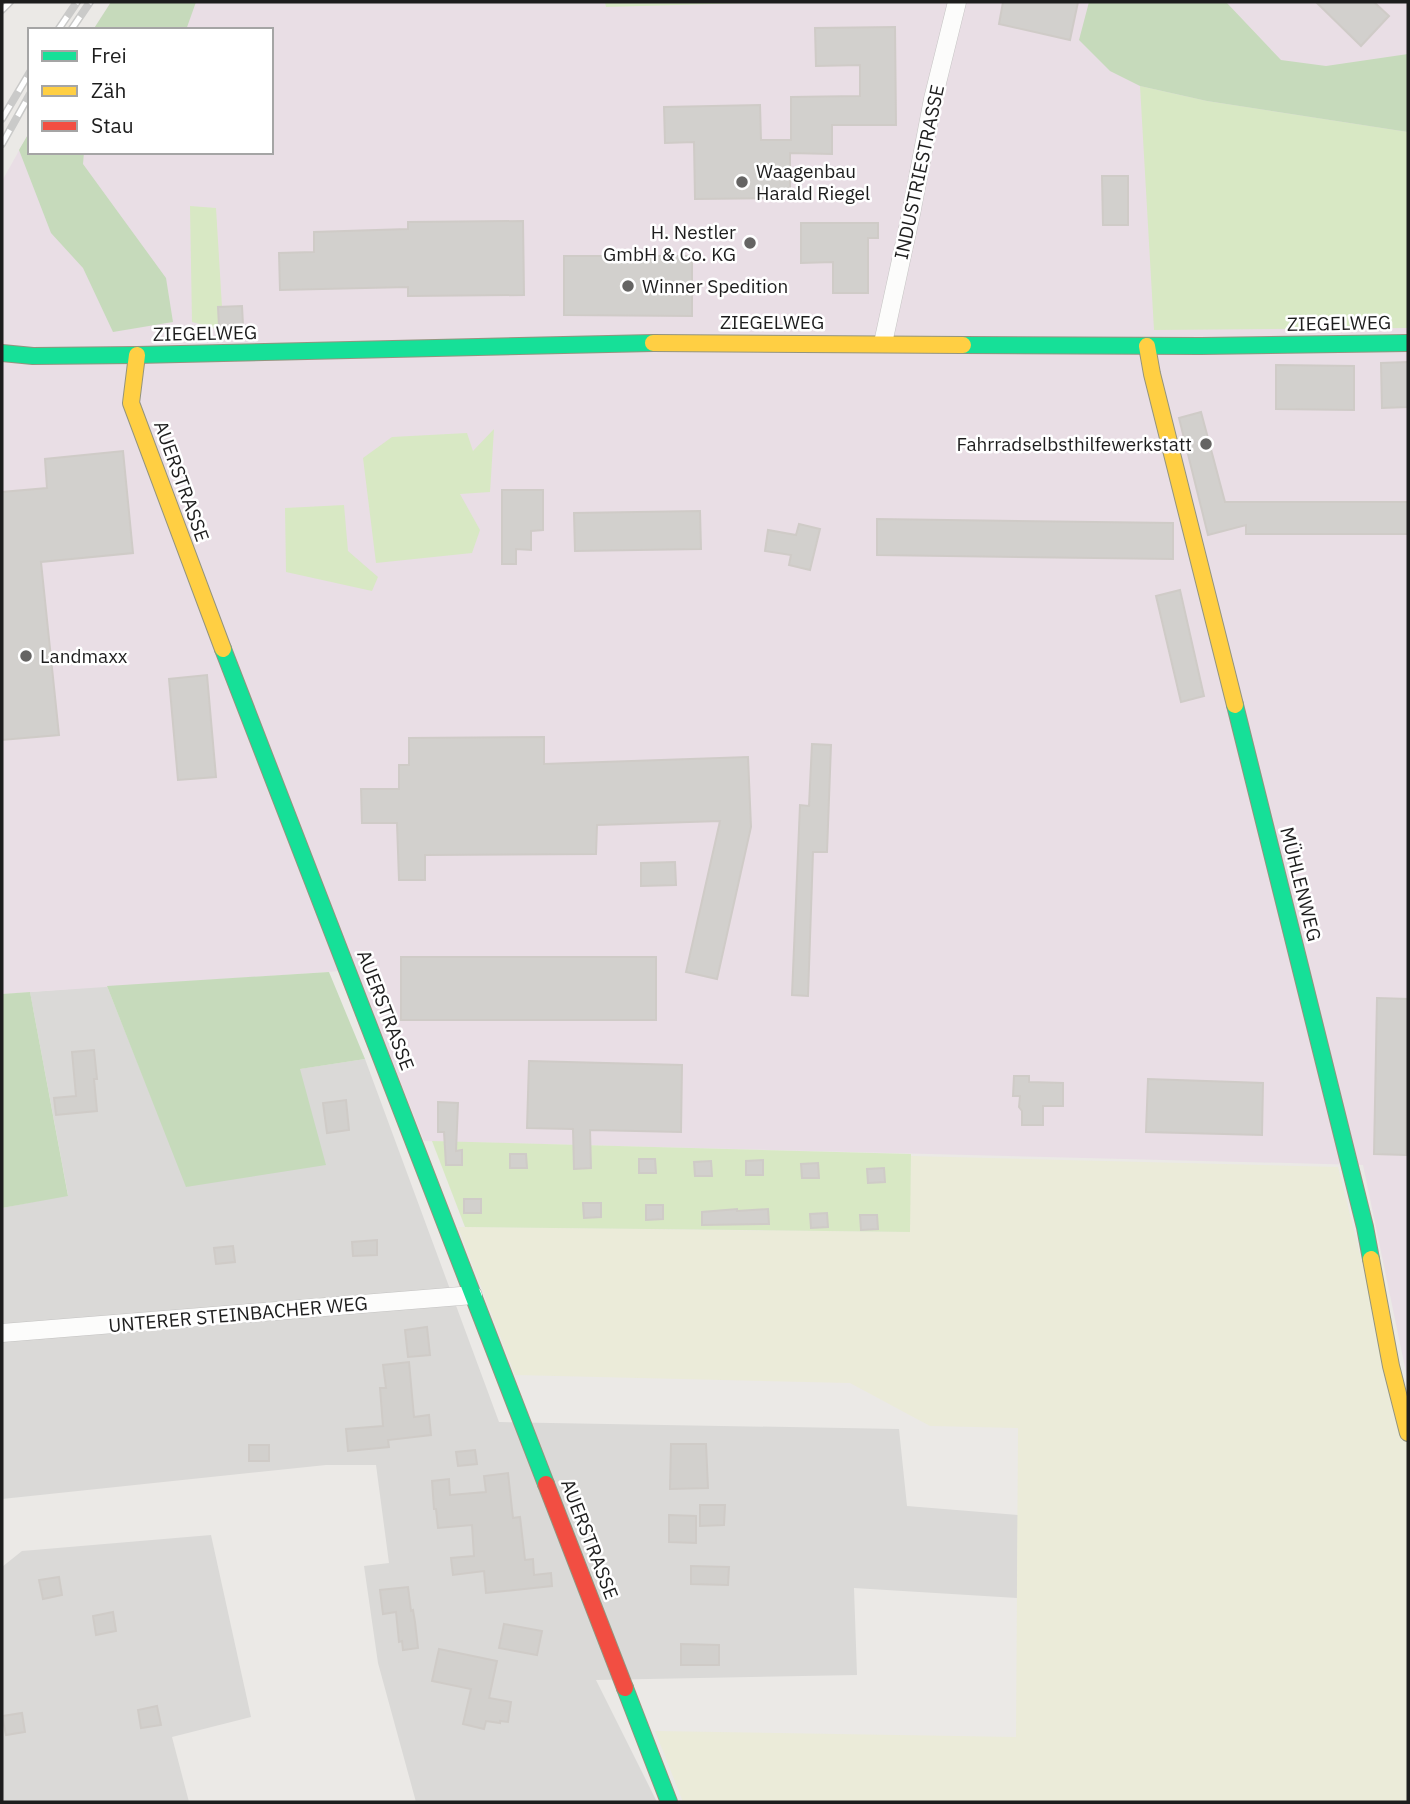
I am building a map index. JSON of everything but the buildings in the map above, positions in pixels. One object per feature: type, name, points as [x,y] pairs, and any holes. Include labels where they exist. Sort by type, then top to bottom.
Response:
[{"type":"street","name":"INDUSTRIESTRASSE","points":[[883,343],[933,99],[957,2]]},
{"type":"street","name":"ZIEGELWEG","points":[[137,355],[644,343],[1146,346],[1408,343]]},
{"type":"street","name":"MÜHLENWEG","points":[[1146,346],[1365,1227],[1391,1366],[1408,1433]]},
{"type":"street","points":[[2,353],[33,356],[137,355]]},
{"type":"street","name":"AUERSTRASSE","points":[[137,355],[131,403],[218,638],[669,1802]]},
{"type":"street","name":"UNTERER STEINBACHER WEG","points":[[2,1333],[473,1295]]},
{"type":"shaded area","points":[[111,2],[1408,2],[1408,1382],[1363,1165],[424,1141],[356,970],[2,994],[2,181],[28,135],[28,154],[273,154],[273,28],[94,28]]},
{"type":"shaded area","points":[[107,986],[187,1187],[299,1069],[365,1059],[499,1422],[899,1429],[907,1506],[1018,1515],[1017,1598],[854,1588],[857,1675],[596,1680],[657,1802],[416,1802],[378,1663],[364,1566],[389,1563],[376,1465],[326,1465],[2,1499],[2,1208],[68,1195],[30,992]]},
{"type":"shaded area","points":[[211,1535],[251,1717],[172,1737],[189,1802],[2,1802],[2,1567],[22,1551]]},
{"type":"green space","points":[[111,2],[196,2],[187,28],[94,28]]},
{"type":"green space","points":[[605,2],[780,2],[606,7]]},
{"type":"green space","points":[[1089,2],[1226,2],[1281,60],[1326,66],[1408,54],[1408,132],[1207,101],[1140,86],[1110,71],[1079,40]]},
{"type":"green space","points":[[1140,86],[1207,101],[1408,132],[1408,328],[1154,330]]},
{"type":"green space","points":[[28,134],[28,154],[84,154],[83,164],[166,278],[173,322],[113,332],[83,268],[51,233],[19,150]]},
{"type":"green space","points":[[190,206],[216,208],[222,307],[218,329],[192,322]]},
{"type":"green space","points":[[494,429],[490,492],[460,494],[480,530],[472,553],[376,563],[363,458],[392,437],[467,433],[473,451]]},
{"type":"green space","points":[[344,505],[348,551],[378,577],[372,591],[286,572],[285,508]]},
{"type":"green space","points":[[329,972],[365,1059],[300,1069],[326,1165],[186,1187],[107,986]]},
{"type":"green space","points":[[30,992],[68,1196],[2,1208],[2,994]]},
{"type":"green space","points":[[432,1141],[911,1154],[910,1232],[465,1227]]},
{"type":"green space","points":[[911,1156],[1338,1167],[1408,1445],[1408,1802],[683,1802],[655,1731],[1016,1737],[1018,1428],[930,1426],[850,1383],[515,1375],[458,1227],[909,1232]]},
{"type":"railway","points":[[2,10],[10,2]]},
{"type":"railway","points":[[59,28],[77,2]]},
{"type":"railway","points":[[72,28],[90,2]]},
{"type":"railway","points":[[2,119],[28,75]]},
{"type":"railway","points":[[2,144],[28,98]]},
{"type":"traffic: fast","points":[[2,353],[33,356],[137,355],[653,343]]},
{"type":"traffic: fast","points":[[963,345],[1408,343]]},
{"type":"traffic: fast","points":[[223,649],[546,1484]]},
{"type":"traffic: fast","points":[[1235,705],[1371,1259]]},
{"type":"traffic: fast","points":[[625,1688],[669,1802]]},
{"type":"traffic: slow","points":[[653,343],[963,345]]},
{"type":"traffic: slow","points":[[1147,346],[1235,705]]},
{"type":"traffic: slow","points":[[137,355],[131,403],[223,649]]},
{"type":"traffic: slow","points":[[1371,1259],[1391,1366],[1408,1433]]},
{"type":"traffic: jam","points":[[546,1484],[625,1688]]},
{"type":"place","name":"Waagenbau Harald Riegel","points":[[742,182]]},
{"type":"place","name":"H. Nestler GmbH & Co. KG","points":[[750,243]]},
{"type":"place","name":"Winner Spedition","points":[[628,286]]},
{"type":"place","name":"Fahrradselbsthilfewerkstatt","points":[[1206,444]]},
{"type":"place","name":"Landmaxx","points":[[26,656]]}]
